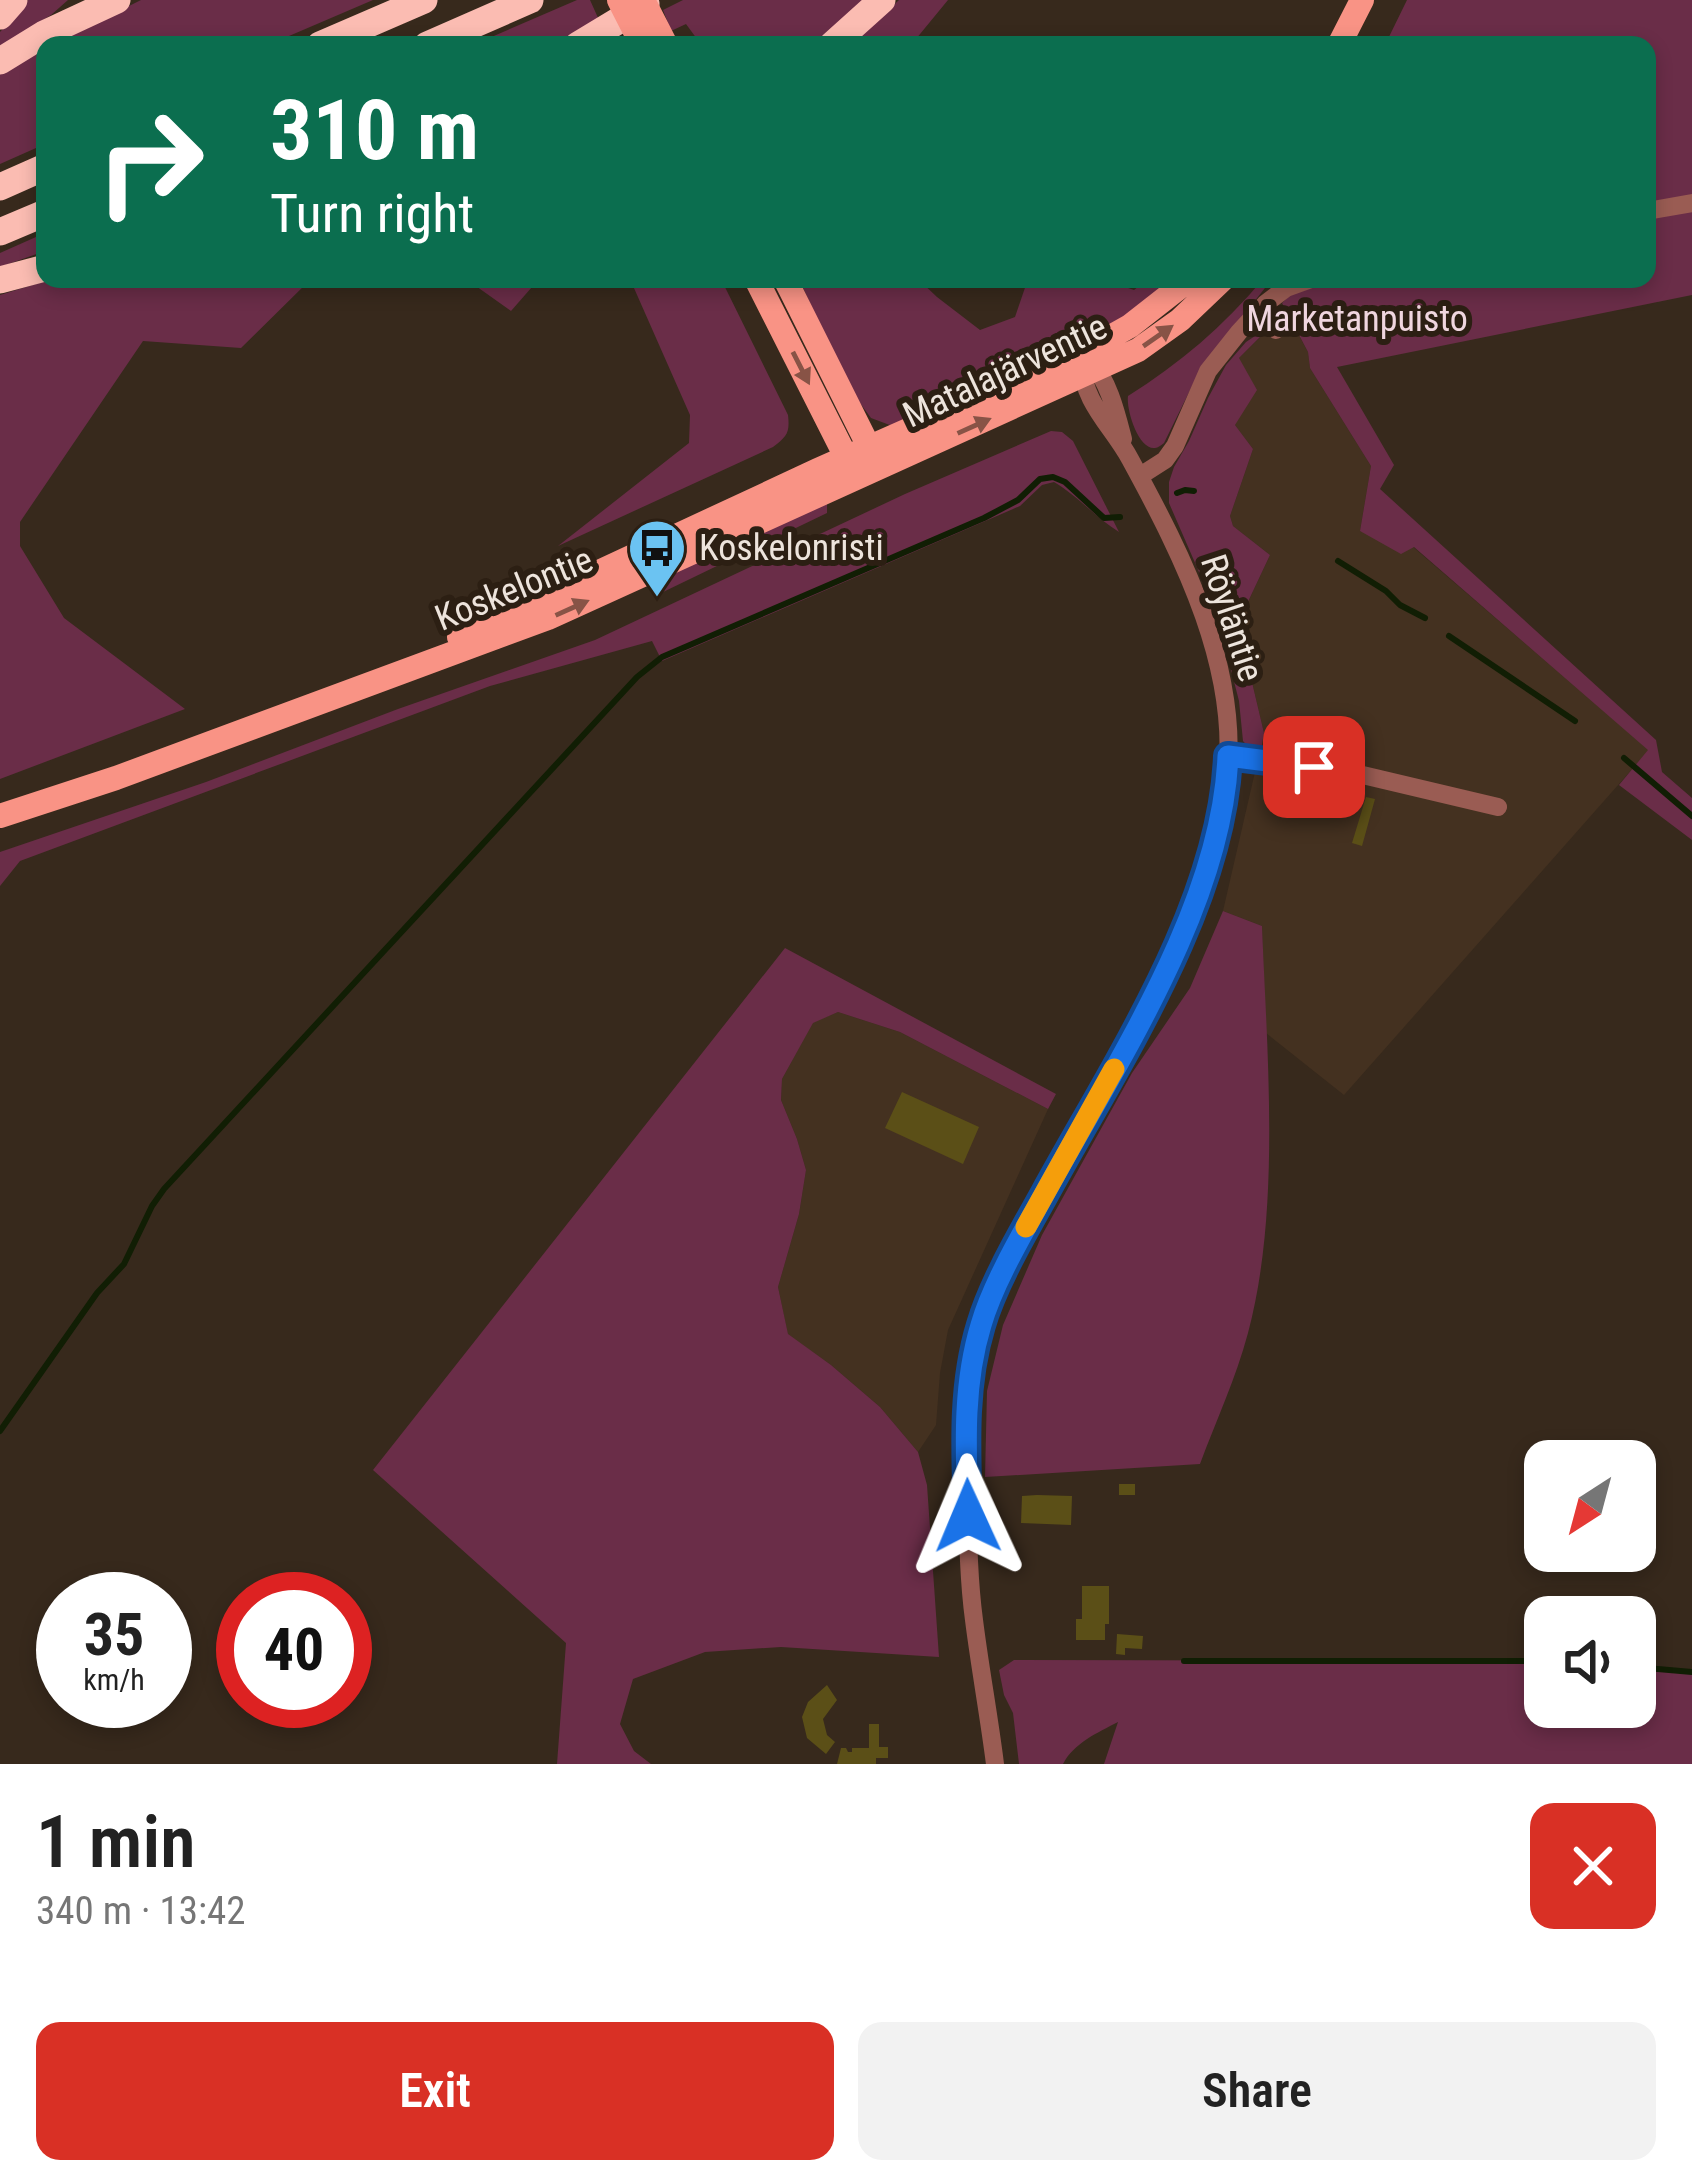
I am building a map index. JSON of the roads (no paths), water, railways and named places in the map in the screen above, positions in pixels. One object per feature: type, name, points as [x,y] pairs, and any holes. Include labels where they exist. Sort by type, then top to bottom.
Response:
[{"type":"highway","points":[[0,16],[14,0]]},
{"type":"highway","points":[[41,36],[117,0]]},
{"type":"highway","points":[[341,36],[424,0]]},
{"type":"highway","points":[[448,36],[530,0]]},
{"type":"highway","points":[[593,36],[653,0]]},
{"type":"highway","points":[[842,36],[882,0]]},
{"type":"highway","points":[[0,61],[36,39]]},
{"type":"highway","points":[[0,187],[36,171]]},
{"type":"highway","points":[[0,232],[36,217]]},
{"type":"highway","points":[[0,280],[36,270]]},
{"type":"main road","points":[[619,0],[650,36]]},
{"type":"main road","points":[[643,0],[654,36]]},
{"type":"main road","points":[[1343,36],[1361,0]]},
{"type":"main road","points":[[762,288],[858,452]]},
{"type":"main road","points":[[789,288],[867,474]]},
{"type":"main road","name":"Matalajärventie","points":[[867,474],[1088,366],[1179,288]]},
{"type":"main road","name":"Matalajärventie","points":[[858,452],[1138,350],[1180,320],[1213,288]]},
{"type":"main road","name":"Koskelontie","points":[[383,678],[451,641],[858,452]]},
{"type":"main road","name":"Koskelontie","points":[[0,815],[116,778],[548,618],[867,474]]},
{"type":"street","points":[[1656,209],[1692,203]]},
{"type":"street","points":[[1140,476],[1166,460],[1208,371],[1259,310],[1285,288]]},
{"type":"street","points":[[1259,310],[1276,330]]},
{"type":"street","name":"Röyläntie","points":[[995,1764],[973,1615],[966,1446],[970,1370],[982,1321],[1022,1233],[1138,1026],[1188,920],[1217,837],[1227,781],[1229,725],[1216,654],[1192,587],[1140,476],[1100,415],[1088,366]]},
{"type":"street","points":[[1228,756],[1350,772],[1498,807]]},
{"type":"waterway","points":[[0,1431],[97,1293],[124,1264],[164,1189],[637,677],[662,657],[984,518],[1018,500],[1040,479],[1065,482],[1104,518],[1120,517]]},
{"type":"waterway","points":[[1177,493],[1194,491]]},
{"type":"waterway","points":[[1338,561],[1425,618]]},
{"type":"waterway","points":[[1449,636],[1575,721]]},
{"type":"waterway","points":[[1624,758],[1692,816]]},
{"type":"waterway","points":[[1184,1661],[1524,1661]]},
{"type":"waterway","points":[[1656,1669],[1692,1672]]},
{"type":"place","name":"Koskelonristi","points":[[657,599]]},
{"type":"park label","name":"Marketanpuisto","points":[[1357,319]]}]
